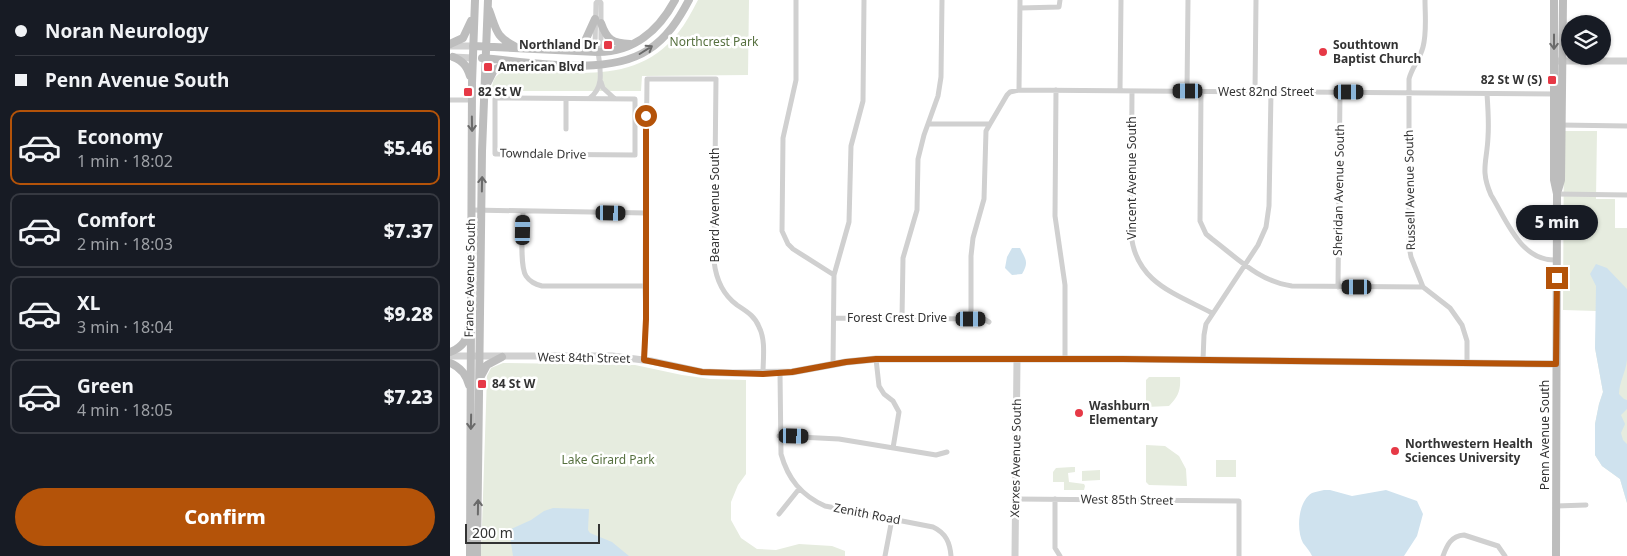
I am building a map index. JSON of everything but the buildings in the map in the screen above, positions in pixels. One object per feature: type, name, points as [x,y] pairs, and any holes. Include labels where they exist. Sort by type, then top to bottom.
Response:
[{"type":"main road","points":[[473,46],[566,51],[612,51],[632,44],[657,27],[675,0]]},
{"type":"main road","points":[[473,58],[510,62],[600,65],[623,61],[648,50],[669,31],[678,20],[689,0]]},
{"type":"main road","name":"Penn Avenue South","points":[[1554,0],[1553,94],[1558,125],[1561,180],[1557,194],[1556,556]]},
{"type":"main road","name":"Penn Avenue South","points":[[1563,0],[1563,15]]},
{"type":"main road","points":[[450,45],[460,40],[466,34],[475,3]]},
{"type":"main road","name":"France Avenue South","points":[[468,556],[470,542],[472,356],[472,83],[475,3]]},
{"type":"main road","points":[[488,4],[496,31],[503,40],[520,49]]},
{"type":"main road","name":"France Avenue South","points":[[477,556],[484,90],[488,4]]},
{"type":"main road","points":[[566,51],[585,41],[598,21],[608,38],[617,43],[632,44]]},
{"type":"main road","points":[[451,57],[462,61],[467,66],[472,83]]},
{"type":"main road","points":[[484,90],[489,76],[494,70],[510,62]]},
{"type":"main road","name":"Penn Avenue South","points":[[1558,125],[1562,94],[1562,65]]},
{"type":"main road","points":[[450,352],[463,345],[468,334],[472,289]]},
{"type":"main road","points":[[480,377],[488,365],[502,357]]},
{"type":"main road","points":[[450,363],[461,369],[464,373],[468,379],[471,392]]},
{"type":"main road","points":[[470,452],[474,460],[476,479],[479,486]]},
{"type":"street","points":[[599,0],[596,3],[598,21],[595,46],[598,51],[603,88],[614,98]]},
{"type":"street","points":[[796,0],[796,80],[783,138],[782,231],[788,244],[793,249],[834,275]]},
{"type":"street","points":[[833,365],[834,275],[849,222],[851,146],[863,101],[864,0]]},
{"type":"street","points":[[902,318],[903,258],[917,210],[918,159],[938,96],[941,77],[942,0]]},
{"type":"street","points":[[971,319],[972,246],[984,199],[986,131],[1007,96],[1015,90],[1019,90],[1020,0]]},
{"type":"street","points":[[1020,8],[1059,8],[1060,0]]},
{"type":"street","points":[[1120,91],[1121,0]]},
{"type":"street","points":[[1188,0],[1188,91]]},
{"type":"street","points":[[1255,92],[1256,0]]},
{"type":"street","name":"Russell Avenue South","points":[[1425,0],[1424,40],[1422,49],[1411,70],[1409,246],[1412,262],[1423,287],[1450,308],[1462,325],[1467,341],[1467,363]]},
{"type":"street","points":[[450,45],[473,46]]},
{"type":"street","points":[[451,57],[473,58]]},
{"type":"street","points":[[1554,60],[1561,61]]},
{"type":"street","points":[[1611,61],[1627,61]]},
{"type":"street","name":"Beard Avenue South","points":[[646,213],[647,79],[716,79],[715,271],[722,290],[728,298],[751,315],[760,328],[763,342],[763,374]]},
{"type":"street","points":[[589,98],[596,92],[601,82]]},
{"type":"street","name":"West 82nd Street","points":[[1019,90],[1562,94]]},
{"type":"street","points":[[1056,90],[1055,216],[1065,285],[1065,359]]},
{"type":"street","name":"Vincent Avenue South","points":[[1132,91],[1131,233],[1135,255],[1146,274],[1154,281],[1212,314]]},
{"type":"street","points":[[1201,92],[1200,221],[1206,234],[1262,277],[1282,285],[1423,287]]},
{"type":"street","points":[[1203,360],[1204,329],[1263,236],[1269,217],[1270,92]]},
{"type":"street","name":"Sheridan Avenue South","points":[[1338,287],[1340,92]]},
{"type":"street","points":[[1487,94],[1488,138],[1484,167],[1487,186],[1524,248],[1536,257],[1557,260]]},
{"type":"street","name":"Towndale Drive","points":[[495,98],[566,98],[635,99],[635,155],[495,154],[495,98]]},
{"type":"street","points":[[566,98],[566,129]]},
{"type":"street","points":[[450,100],[472,100]]},
{"type":"street","points":[[928,124],[990,124]]},
{"type":"street","points":[[1558,125],[1627,126]]},
{"type":"street","points":[[1557,194],[1627,195]]},
{"type":"street","points":[[472,210],[646,213],[644,360]]},
{"type":"street","points":[[523,212],[522,265],[526,277],[531,282],[542,286],[645,286]]},
{"type":"street","name":"Forest Crest Drive","points":[[834,318],[984,319],[989,322]]},
{"type":"street","name":"West 84th Street","points":[[450,356],[612,356],[644,360],[702,372],[763,374],[876,359],[1556,364]]},
{"type":"street","points":[[876,359],[881,390],[899,404],[893,448]]},
{"type":"street","name":"Xerxes Avenue South","points":[[1015,556],[1017,359]]},
{"type":"street","name":"Zenith Road","points":[[780,373],[779,436],[781,454],[789,476],[799,489],[814,501],[825,506],[927,525],[939,530],[948,540],[951,556]]},
{"type":"street","points":[[779,436],[838,439],[936,455],[947,452]]},
{"type":"street","points":[[779,514],[799,489]]},
{"type":"street","name":"West 85th Street","points":[[1016,499],[1239,501],[1239,556]]},
{"type":"street","points":[[1055,499],[1054,542],[1060,556]]},
{"type":"street","points":[[1556,506],[1586,505]]},
{"type":"street","points":[[885,556],[892,519]]},
{"type":"street","points":[[1443,556],[1449,542],[1453,538],[1464,535],[1498,546],[1504,556]]},
{"type":"green space","name":"Northcrest Park","points":[[698,0],[749,0],[748,75],[642,76],[641,91],[492,91],[495,78],[503,72],[512,69],[580,73],[602,72],[623,68],[643,61],[662,50],[678,33]]},
{"type":"green space","points":[[1564,131],[1597,131],[1596,199],[1615,199],[1615,228],[1627,228],[1627,503],[1620,479],[1602,466],[1595,455],[1595,424],[1603,392],[1595,348],[1597,311],[1563,310]]},
{"type":"green space","name":"Lake Girard Park","points":[[503,363],[635,365],[710,379],[746,380],[746,474],[738,485],[731,502],[731,520],[741,538],[757,549],[776,550],[799,544],[832,546],[845,551],[845,556],[481,556],[487,376],[491,368]]},
{"type":"green space","points":[[1149,377],[1180,377],[1178,393],[1175,400],[1169,406],[1146,407],[1146,380]]},
{"type":"green space","points":[[1146,445],[1165,446],[1179,456],[1186,469],[1187,486],[1149,485],[1146,482]]},
{"type":"green space","points":[[1216,460],[1236,460],[1236,477],[1216,477]]},
{"type":"green space","points":[[1075,467],[1075,472],[1068,473],[1069,482],[1084,484],[1084,490],[1064,490],[1064,482],[1053,482],[1053,472],[1056,468]]},
{"type":"green space","points":[[1100,470],[1100,480],[1082,481],[1082,471]]},
{"type":"water","points":[[1012,248],[1020,248],[1025,258],[1026,264],[1022,274],[1012,275],[1005,268],[1007,257]]},
{"type":"water","points":[[1596,264],[1607,268],[1627,289],[1627,360],[1619,394],[1627,400],[1627,409],[1621,415],[1625,424],[1621,433],[1623,440],[1627,444],[1627,503],[1620,479],[1602,466],[1595,455],[1595,424],[1603,392],[1595,348],[1596,286],[1590,274]]},
{"type":"water","points":[[1324,490],[1352,496],[1386,490],[1417,501],[1423,514],[1417,536],[1404,556],[1312,556],[1303,543],[1299,531],[1301,509],[1307,497],[1312,493]]},
{"type":"water","points":[[553,508],[589,509],[588,530],[590,533],[612,542],[629,556],[513,556],[509,530]]},
{"type":"place","name":"Northland Dr","points":[[608,45]]},
{"type":"place","name":"Southtown Baptist Church","points":[[1323,52]]},
{"type":"place","name":"American Blvd","points":[[488,67]]},
{"type":"place","name":"82 St W (S)","points":[[1552,80]]},
{"type":"place","name":"82 St W","points":[[468,92]]},
{"type":"place","name":"84 St W","points":[[482,384]]},
{"type":"place","name":"Washburn Elementary","points":[[1079,413]]},
{"type":"place","name":"Northwestern Health Sciences University","points":[[1395,451]]},
{"type":"route","points":[[646,116],[646,347],[644,360],[702,372],[733,374],[792,372],[846,362],[876,359],[1123,359],[1556,364],[1557,278]]}]
